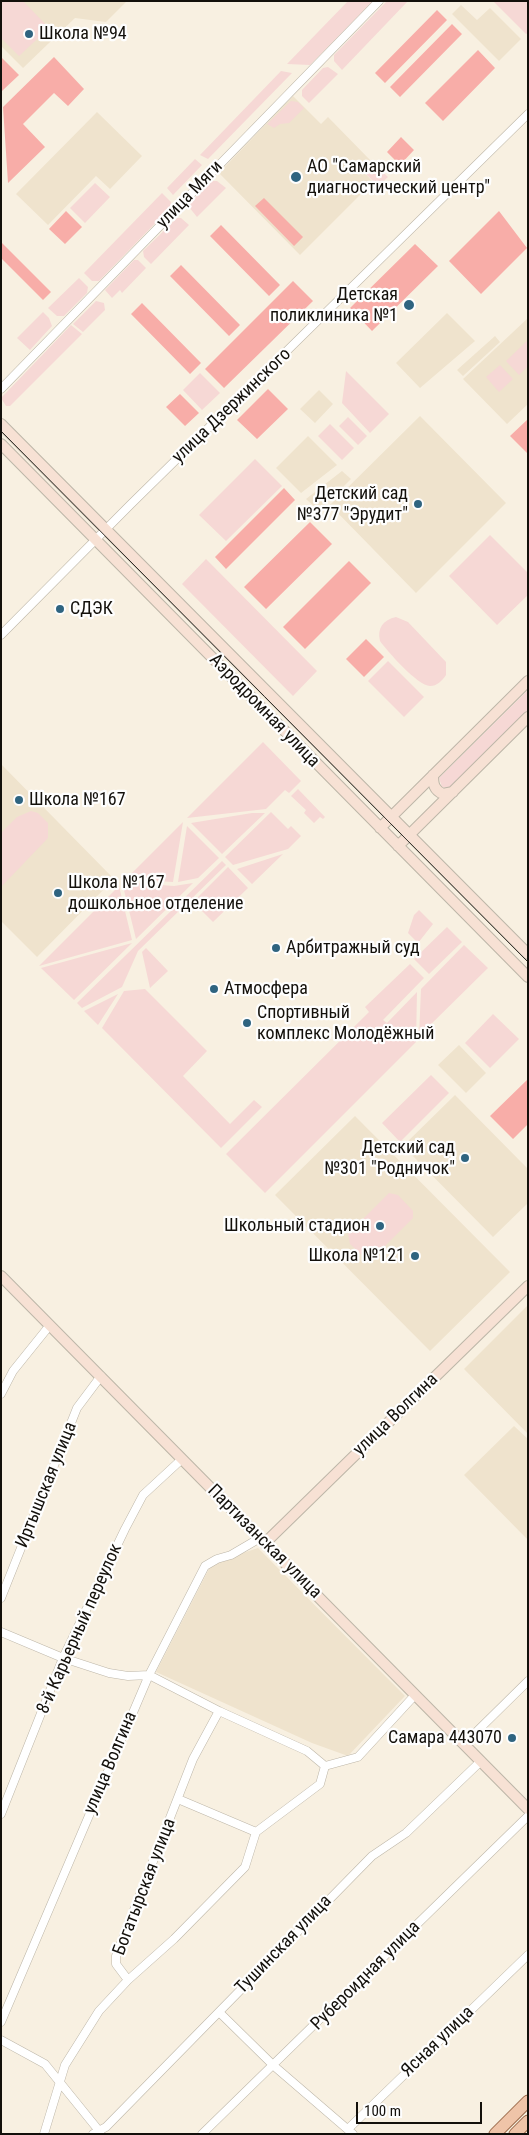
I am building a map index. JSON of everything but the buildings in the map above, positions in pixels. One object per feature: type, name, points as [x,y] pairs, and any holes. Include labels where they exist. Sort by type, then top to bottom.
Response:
[{"type":"main road","points":[[495,2134],[528,2101]]},
{"type":"main road","points":[[515,2134],[528,2121]]},
{"type":"street","name":"улица Мяги","points":[[1,390],[379,1]]},
{"type":"street","name":"улица Дзержинского","points":[[1,635],[528,114]]},
{"type":"street","name":"Аэродромная улица","points":[[1,424],[528,954]]},
{"type":"street","name":"Аэродромная улица","points":[[1,444],[528,977]]},
{"type":"street","points":[[380,828],[528,681]]},
{"type":"street","points":[[398,846],[528,717]]},
{"type":"street","points":[[433,775],[433,784],[437,791],[443,794],[453,792]]},
{"type":"street","name":"Партизанская улица","points":[[1,1276],[528,1809]]},
{"type":"street","name":"улица Волгина","points":[[1,2022],[148,1675],[205,1566],[217,1559],[263,1541],[528,1286]]},
{"type":"street","points":[[1,1394],[12,1371],[50,1325]]},
{"type":"street","name":"Иртышская улица","points":[[1,1598],[77,1408],[101,1376]]},
{"type":"street","name":"8-й Карьерный переулок","points":[[1,1814],[63,1658],[143,1495],[182,1459]]},
{"type":"street","points":[[1,1632],[63,1658],[109,1673],[128,1676],[148,1675],[219,1711],[307,1751],[325,1766]]},
{"type":"street","points":[[464,1744],[528,1681]]},
{"type":"street","points":[[325,1766],[358,1757],[415,1695]]},
{"type":"street","name":"Богатырская улица","points":[[44,2134],[65,2064],[99,2010],[128,1980],[116,1964],[116,1956],[193,1759],[219,1711]]},
{"type":"street","name":"Тушинская улица","points":[[97,2132],[106,2127],[372,1856],[406,1833],[481,1761]]},
{"type":"street","points":[[128,1980],[174,1939],[245,1867],[256,1832],[320,1784],[325,1766]]},
{"type":"street","points":[[178,1799],[256,1832]]},
{"type":"street","name":"Рубероидная улица","points":[[202,2134],[274,2066],[528,1816]]},
{"type":"street","name":"Ясная улица","points":[[351,2131],[528,1955]]},
{"type":"street","points":[[219,2012],[274,2066],[351,2131]]},
{"type":"street","points":[[1,2040],[46,2064],[97,2132]]},
{"type":"shaded area","name":"Школа №94","points":[[1,1],[127,1],[106,22],[75,18],[23,68],[1,46]]},
{"type":"shaded area","points":[[1,1],[23,1],[49,28],[19,56],[1,38]]},
{"type":"shaded area","points":[[348,1],[373,1],[310,65],[287,64]]},
{"type":"shaded area","points":[[387,1],[408,1],[342,70],[334,61],[334,55]]},
{"type":"shaded area","points":[[493,1],[528,1],[528,33],[526,34]]},
{"type":"shaded area","points":[[461,5],[477,20],[490,8],[521,39],[499,61],[452,14]]},
{"type":"shaded area","points":[[437,10],[447,20],[385,83],[375,73]]},
{"type":"shaded area","points":[[452,24],[462,34],[400,97],[390,87]]},
{"type":"shaded area","points":[[478,50],[495,68],[443,121],[425,103]]},
{"type":"shaded area","points":[[1,57],[19,75],[2,91]]},
{"type":"shaded area","points":[[54,57],[84,89],[68,106],[54,93],[23,124],[45,147],[8,183],[3,107]]},
{"type":"shaded area","points":[[328,67],[338,74],[309,103],[302,96],[302,90],[323,68]]},
{"type":"shaded area","points":[[281,71],[292,73],[208,159],[200,155]]},
{"type":"shaded area","name":"АО \"Самарский диагностический центр\"","points":[[293,96],[321,124],[328,117],[372,162],[363,171],[373,182],[300,255],[219,173]]},
{"type":"shaded area","points":[[291,101],[298,102],[304,108],[289,123],[280,124],[274,128],[267,124]]},
{"type":"shaded area","points":[[97,112],[142,156],[110,189],[96,176],[48,225],[16,194]]},
{"type":"shaded area","points":[[401,137],[414,150],[400,165],[387,152]]},
{"type":"shaded area","points":[[195,159],[202,165],[173,195],[167,188]]},
{"type":"shaded area","points":[[373,163],[388,177],[378,186],[364,172]]},
{"type":"shaded area","points":[[212,181],[217,181],[226,188],[197,217],[189,207],[189,204]]},
{"type":"shaded area","points":[[95,183],[110,197],[85,223],[70,208]]},
{"type":"shaded area","points":[[162,193],[171,202],[170,208],[99,281],[92,281],[84,273]]},
{"type":"shaded area","points":[[264,198],[303,237],[294,246],[255,206]]},
{"type":"shaded area","points":[[66,211],[82,227],[65,244],[49,229]]},
{"type":"shaded area","points":[[499,211],[527,248],[481,294],[449,261]]},
{"type":"shaded area","points":[[177,218],[181,218],[189,225],[151,264],[144,257],[143,251]]},
{"type":"shaded area","points":[[221,225],[280,285],[269,296],[210,236]]},
{"type":"shaded area","points":[[1,242],[51,292],[43,300],[1,258]]},
{"type":"shaded area","points":[[415,244],[438,266],[372,331],[350,308]]},
{"type":"shaded area","points":[[134,260],[138,260],[146,268],[122,293],[120,290],[112,298],[105,290]]},
{"type":"shaded area","points":[[181,265],[240,325],[229,336],[170,276]]},
{"type":"shaded area","points":[[79,278],[88,287],[87,293],[64,316],[57,316],[48,308]]},
{"type":"shaded area","points":[[293,281],[313,301],[224,388],[205,369]]},
{"type":"shaded area","points":[[96,301],[104,303],[105,310],[83,332],[73,324]]},
{"type":"shaded area","points":[[142,303],[201,363],[190,374],[131,314]]},
{"type":"shaded area","points":[[43,312],[49,318],[52,326],[30,350],[17,338]]},
{"type":"shaded area","points":[[447,313],[475,341],[420,388],[396,363]]},
{"type":"shaded area","points":[[528,318],[528,404],[507,424],[463,379]]},
{"type":"shaded area","points":[[71,325],[82,334],[10,406],[6,406],[1,398]]},
{"type":"shaded area","points":[[495,336],[500,342],[463,376],[457,370]]},
{"type":"shaded area","points":[[528,340],[528,366],[519,375],[506,361]]},
{"type":"shaded area","points":[[500,365],[513,379],[499,392],[486,377]]},
{"type":"shaded area","points":[[346,371],[389,414],[370,433],[342,403]]},
{"type":"shaded area","points":[[200,373],[220,393],[202,410],[183,390]]},
{"type":"shaded area","points":[[268,389],[288,409],[257,439],[237,420]]},
{"type":"shaded area","points":[[319,390],[333,404],[315,423],[300,409]]},
{"type":"shaded area","points":[[180,394],[199,413],[185,426],[166,407]]},
{"type":"shaded area","name":"Детский сад №377 \"Эрудит\"","points":[[420,416],[506,503],[416,593],[330,505]]},
{"type":"shaded area","points":[[348,417],[367,436],[358,445],[339,426]]},
{"type":"shaded area","points":[[528,419],[528,454],[510,436]]},
{"type":"shaded area","points":[[330,424],[354,448],[342,460],[318,436]]},
{"type":"shaded area","points":[[308,436],[337,465],[301,493],[276,468]]},
{"type":"shaded area","points":[[255,459],[282,486],[226,541],[199,515]]},
{"type":"shaded area","points":[[342,471],[351,479],[319,511],[306,499]]},
{"type":"shaded area","points":[[284,488],[295,500],[226,569],[215,557]]},
{"type":"shaded area","points":[[310,522],[332,544],[266,609],[244,587]]},
{"type":"shaded area","points":[[490,535],[528,573],[528,595],[497,625],[449,576]]},
{"type":"shaded area","points":[[206,559],[317,671],[293,696],[182,584]]},
{"type":"shaded area","points":[[349,561],[371,583],[305,649],[283,627]]},
{"type":"shaded area","points":[[396,617],[408,622],[446,662],[446,675],[437,684],[430,686],[418,680],[396,660],[380,641],[379,632],[384,622]]},
{"type":"shaded area","points":[[366,639],[384,657],[364,677],[346,659]]},
{"type":"shaded area","points":[[388,661],[424,697],[404,717],[368,681]]},
{"type":"shaded area","points":[[528,690],[528,712],[450,789],[442,787],[439,778]]},
{"type":"shaded area","points":[[263,742],[301,781],[289,793],[285,790],[266,809],[187,818]]},
{"type":"shaded area","points":[[1,764],[114,879],[37,957],[1,921]]},
{"type":"shaded area","points":[[298,789],[325,817],[323,819],[320,817],[314,823],[304,813],[306,810],[291,796]]},
{"type":"shaded area","points":[[31,811],[38,813],[48,823],[48,838],[1,887],[1,833],[17,817]]},
{"type":"shaded area","points":[[271,812],[288,829],[291,826],[301,836],[288,849],[233,865],[225,857]]},
{"type":"shaded area","points":[[252,813],[265,813],[222,854],[191,823]]},
{"type":"shaded area","points":[[183,822],[173,882],[126,879]]},
{"type":"shaded area","points":[[187,826],[219,858],[198,878],[178,882]]},
{"type":"shaded area","points":[[283,854],[252,884],[237,869]]},
{"type":"shaded area","points":[[222,861],[226,865],[138,951],[122,987],[82,1008],[77,1003]]},
{"type":"shaded area","points":[[228,867],[248,888],[213,922],[193,902]]},
{"type":"shaded area","points":[[122,882],[174,886],[193,883],[136,939]]},
{"type":"shaded area","points":[[119,886],[132,940],[39,966]]},
{"type":"shaded area","points":[[419,910],[433,924],[418,943],[408,933],[414,915]]},
{"type":"shaded area","points":[[447,927],[462,942],[429,974],[414,959]]},
{"type":"shaded area","points":[[132,943],[74,1000],[41,968]]},
{"type":"shaded area","points":[[464,945],[488,968],[419,1036],[421,989]]},
{"type":"shaded area","points":[[146,948],[168,971],[150,988],[142,952]]},
{"type":"shaded area","points":[[410,964],[424,978],[383,1020],[387,1023],[417,992],[416,1042],[265,1193],[226,1154],[369,1012],[365,1007]]},
{"type":"shaded area","points":[[145,989],[207,1051],[183,1076],[230,1124],[254,1100],[262,1107],[221,1148],[102,1028],[124,991]]},
{"type":"shaded area","points":[[118,994],[98,1025],[84,1011]]},
{"type":"shaded area","points":[[493,1014],[519,1039],[490,1068],[465,1043]]},
{"type":"shaded area","points":[[459,1045],[486,1073],[466,1093],[438,1065]]},
{"type":"shaded area","points":[[431,1075],[449,1093],[400,1142],[382,1123]]},
{"type":"shaded area","points":[[528,1079],[528,1124],[513,1139],[490,1116]]},
{"type":"shaded area","name":"Детский сад №301 \"Родничок\"","points":[[455,1095],[528,1169],[528,1203],[493,1237],[403,1146]]},
{"type":"shaded area","name":"Школа №121","points":[[355,1116],[510,1272],[430,1351],[275,1195]]},
{"type":"shaded area","name":"Школьный стадион","points":[[389,1193],[398,1195],[413,1211],[413,1218],[375,1256],[365,1258],[350,1244],[348,1234]]},
{"type":"shaded area","points":[[528,1305],[528,1434],[464,1369]]},
{"type":"shaded area","points":[[514,1426],[528,1439],[528,1540],[464,1475]]},
{"type":"shaded area","points":[[258,1548],[405,1696],[348,1756],[312,1743],[156,1672],[209,1569],[219,1561]]},
{"type":"tram line","points":[[1,431],[528,962]]},
{"type":"place","name":"Школа №94","points":[[29,34]]},
{"type":"place","name":"АО \"Самарский диагностический центр\"","points":[[296,177]]},
{"type":"place","name":"Детская поликлиника №1","points":[[409,305]]},
{"type":"place","name":"Детский сад №377 \"Эрудит\"","points":[[418,504]]},
{"type":"place","name":"СДЭК","points":[[60,609]]},
{"type":"place","name":"Школа №167","points":[[19,800]]},
{"type":"place","name":"Школа №167 дошкольное отделение","points":[[58,893]]},
{"type":"place","name":"Арбитражный суд","points":[[276,948]]},
{"type":"place","name":"Атмосфера","points":[[214,989]]},
{"type":"place","name":"Спортивный комплекс Молодёжный","points":[[247,1023]]},
{"type":"place","name":"Детский сад №301 \"Родничок\"","points":[[465,1158]]},
{"type":"place","name":"Школьный стадион","points":[[380,1226]]},
{"type":"place","name":"Школа №121","points":[[415,1256]]},
{"type":"place","name":"Самара 443070","points":[[512,1738]]}]
